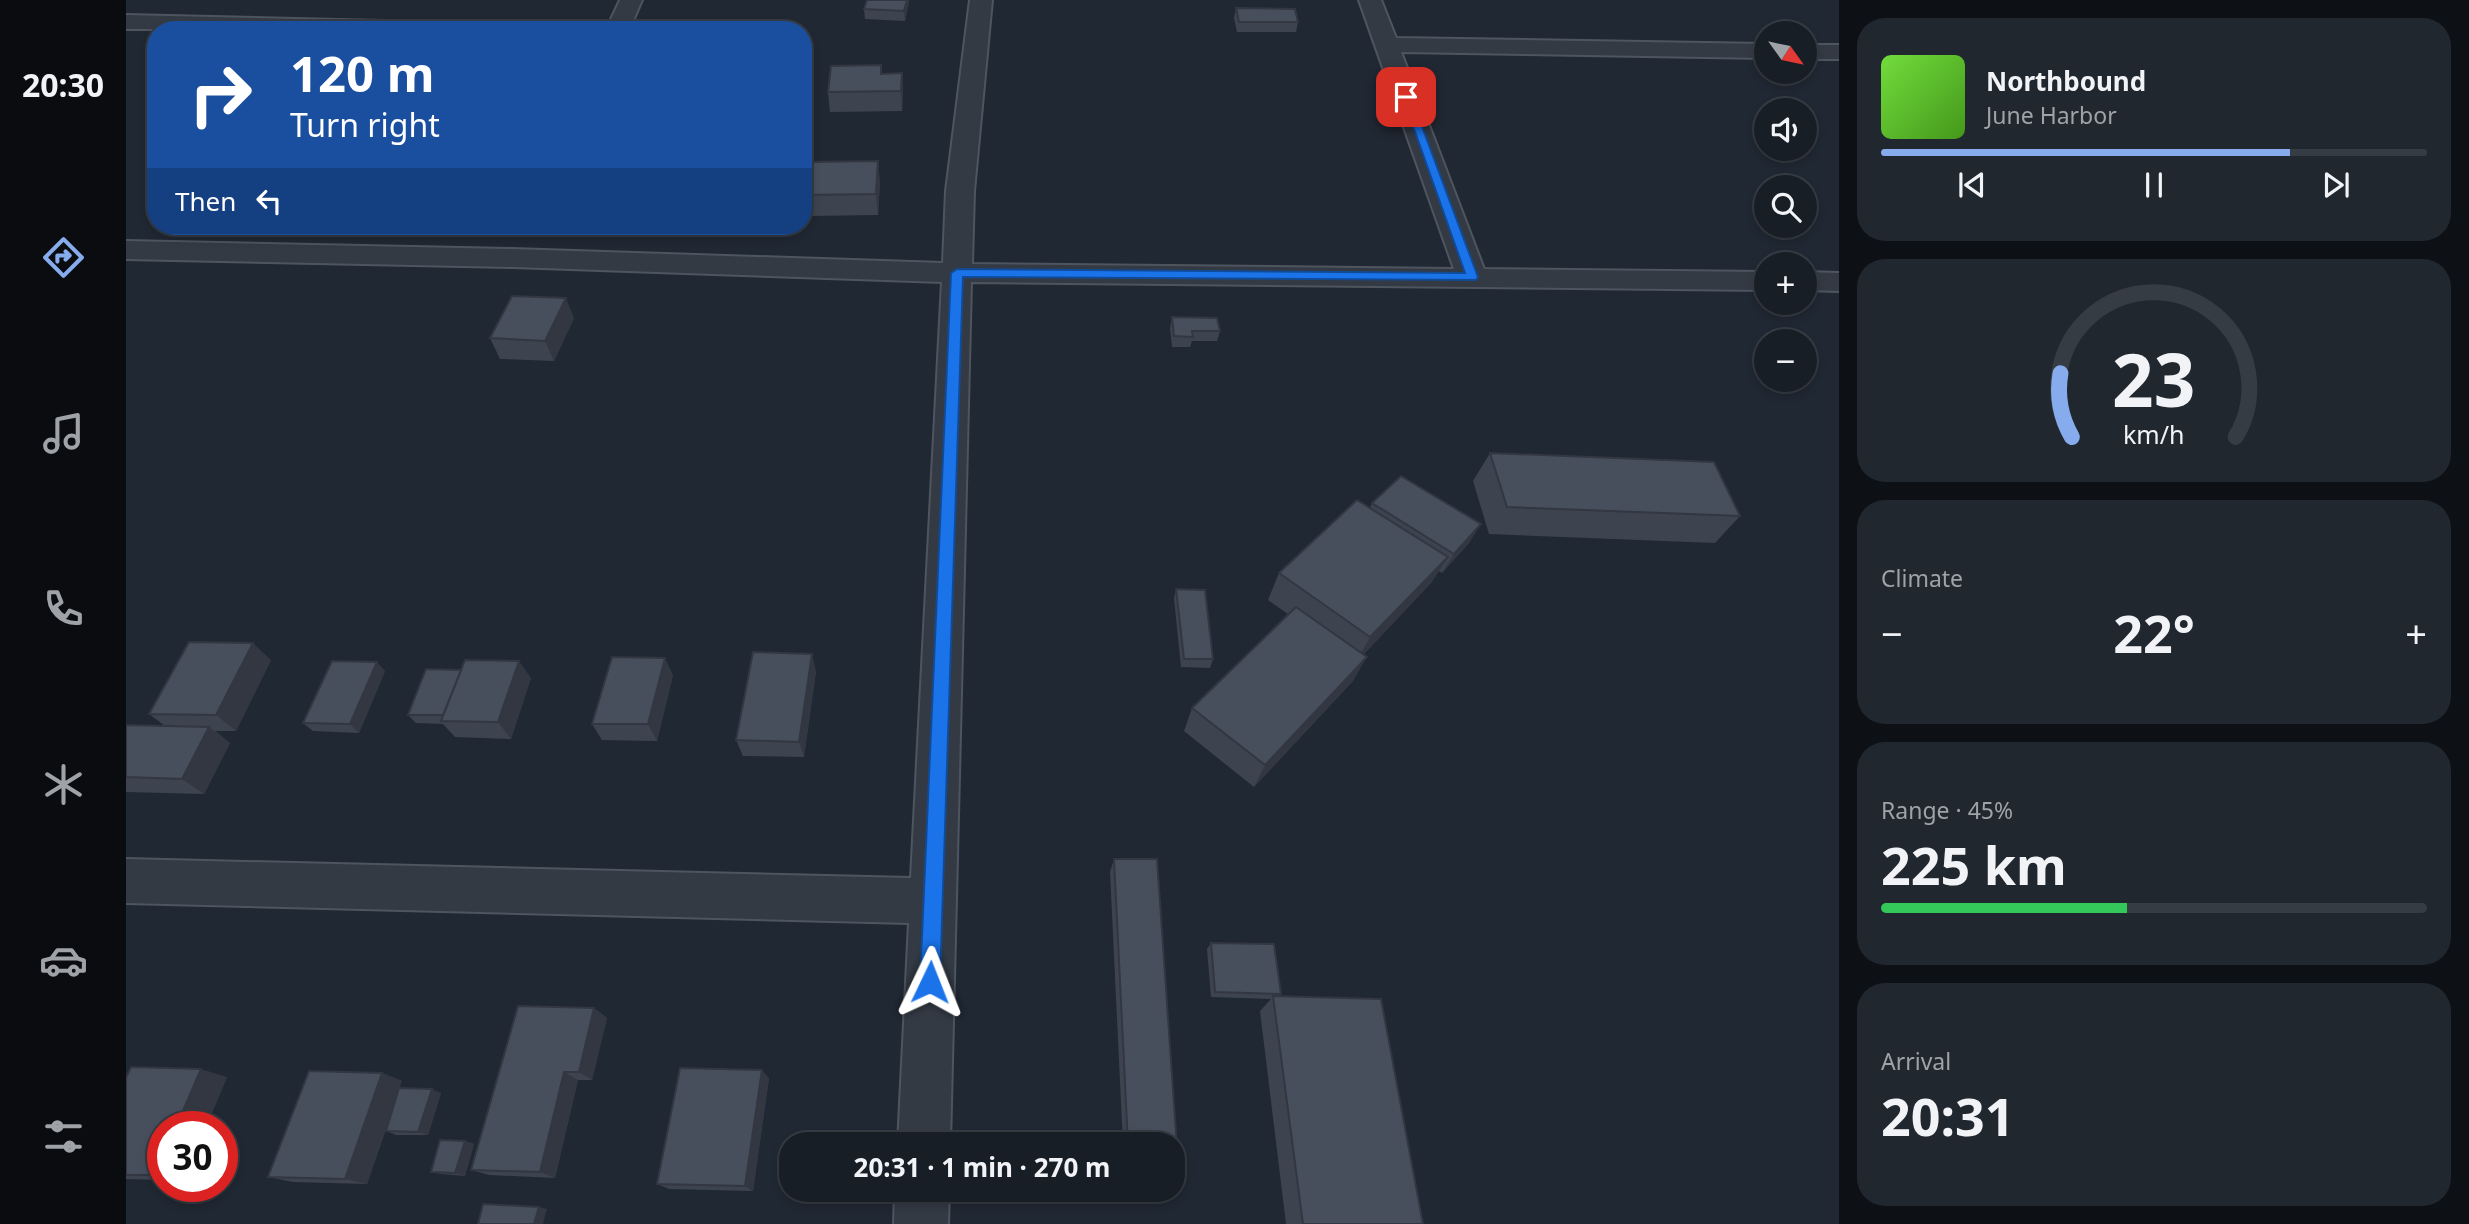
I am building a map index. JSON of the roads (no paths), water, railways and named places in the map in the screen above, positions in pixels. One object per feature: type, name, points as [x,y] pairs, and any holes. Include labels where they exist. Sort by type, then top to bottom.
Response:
[{"type":"street","points":[[621,21],[631,0]]},
{"type":"street","points":[[924,1132],[960,191],[981,0]]},
{"type":"street","points":[[1370,0],[1472,277]]},
{"type":"street","points":[[126,22],[147,22]]},
{"type":"street","points":[[1387,45],[1754,51]]},
{"type":"street","points":[[1817,52],[1839,52]]},
{"type":"street","points":[[126,250],[518,247],[957,273],[1754,281]]},
{"type":"street","points":[[1817,281],[1839,282]]},
{"type":"street","points":[[126,881],[933,901]]},
{"type":"street","points":[[921,1224],[922,1202]]}]
